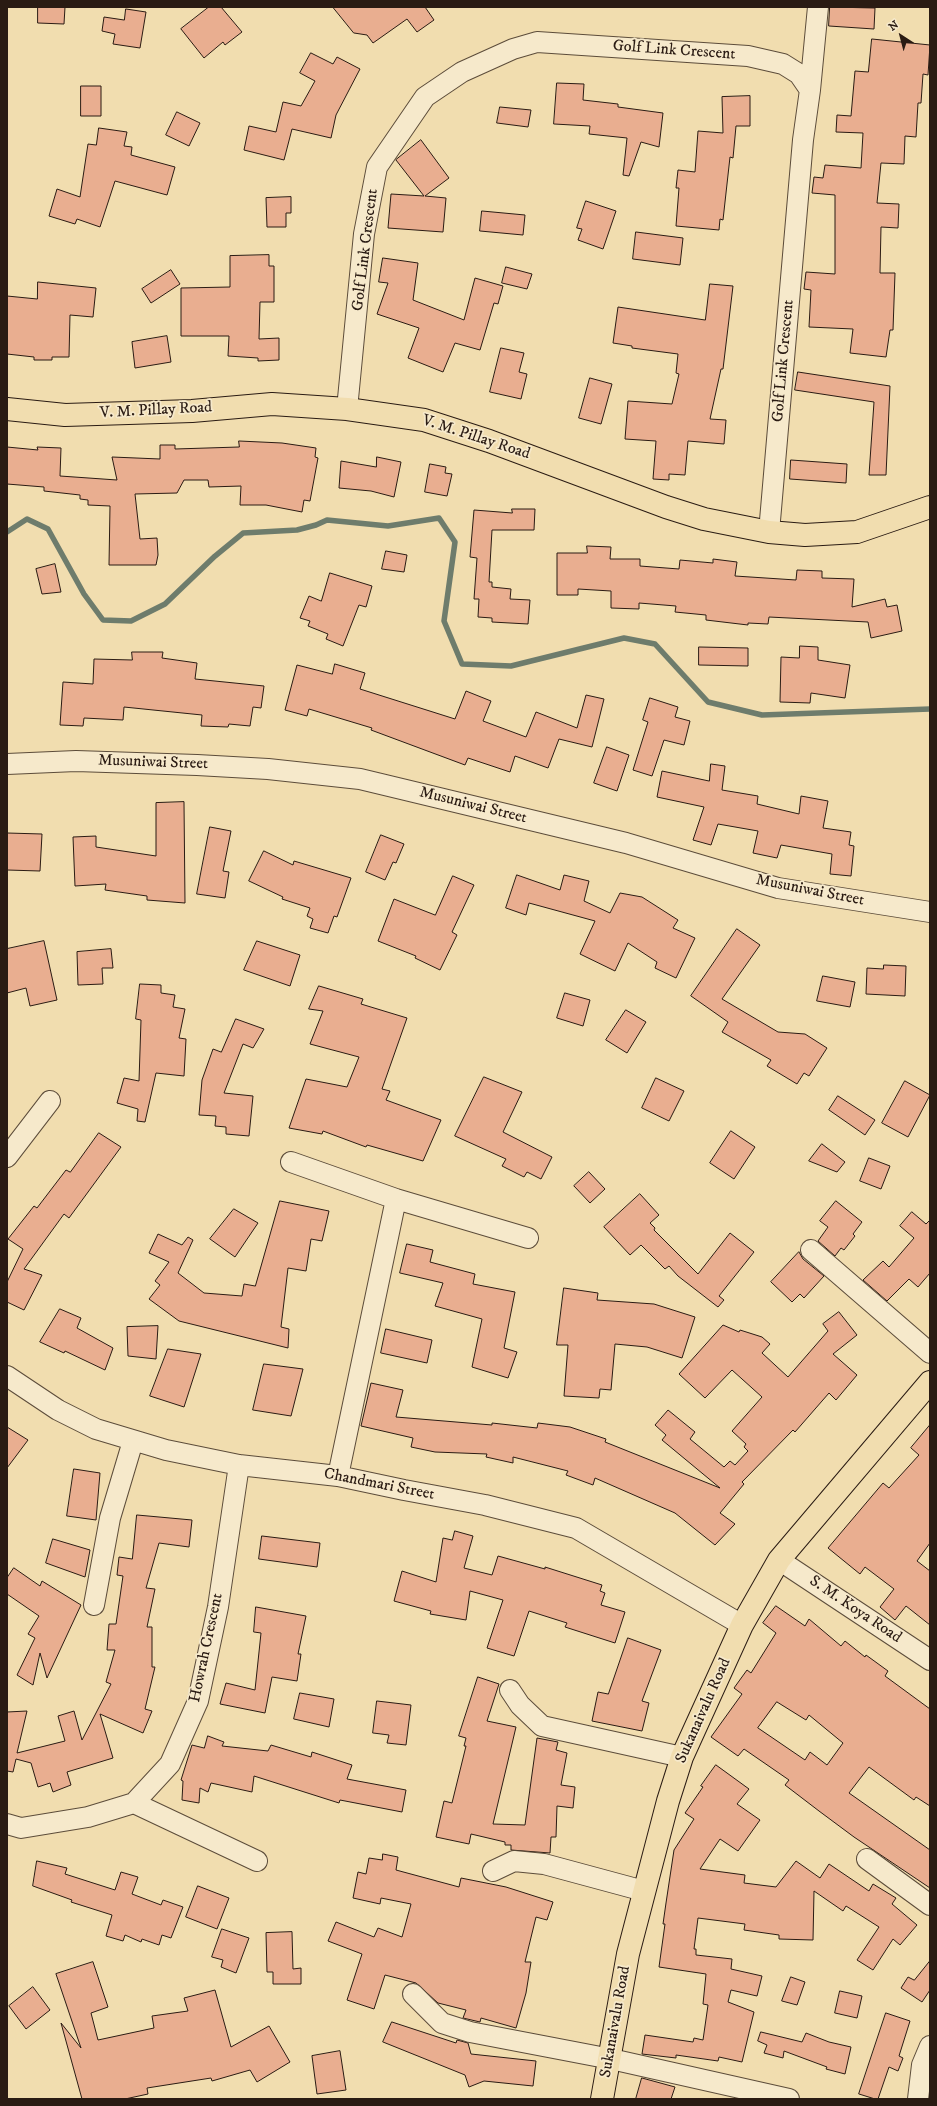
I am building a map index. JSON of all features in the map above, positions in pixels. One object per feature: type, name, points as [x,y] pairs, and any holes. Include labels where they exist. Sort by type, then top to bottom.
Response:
[{"type":"main road","name":"V. M. Pillay Road","points":[[7,409],[64,415],[192,411],[272,404],[347,409],[424,420],[489,441],[696,517],[769,532],[805,535],[857,532],[930,507]]},
{"type":"main road","name":"Sukanaivalu Road","points":[[602,2099],[611,2059],[628,1954],[668,1801],[682,1757],[742,1625],[779,1560],[930,1382]]},
{"type":"street","points":[[810,90],[818,7]]},
{"type":"street","name":"Golf Link Crescent","points":[[347,409],[364,234],[377,167],[425,97],[462,72],[513,49],[537,42],[748,56],[783,64],[799,74],[810,90],[802,140],[769,532]]},
{"type":"street","name":"Musuniwai Street","points":[[7,764],[76,761],[197,765],[268,769],[360,779],[626,843],[778,888],[930,912]]},
{"type":"street","points":[[7,1157],[50,1101]]},
{"type":"street","points":[[291,1162],[396,1199],[528,1238]]},
{"type":"street","points":[[338,1476],[396,1199]]},
{"type":"street","points":[[811,1250],[930,1353]]},
{"type":"street","name":"Chandmari Street","points":[[7,1376],[58,1410],[96,1429],[166,1450],[239,1465],[338,1476],[485,1505],[576,1528],[742,1625]]},
{"type":"street","points":[[94,1605],[110,1518],[133,1441]]},
{"type":"street","name":"Howrah Crescent","points":[[7,1824],[21,1828],[88,1818],[134,1803],[170,1764],[198,1701],[218,1607],[239,1465]]},
{"type":"street","name":"S. M. Koya Road","points":[[779,1560],[930,1660]]},
{"type":"street","points":[[510,1690],[520,1705],[542,1726],[682,1757]]},
{"type":"street","points":[[134,1803],[257,1861]]},
{"type":"street","points":[[867,1859],[930,1905]]},
{"type":"street","points":[[493,1871],[514,1861],[544,1864],[644,1892]]},
{"type":"street","points":[[413,1994],[442,2024],[470,2032],[611,2059],[789,2099]]},
{"type":"street","points":[[918,2099],[922,2065],[930,2046]]},
{"type":"building","points":[[38,7],[65,7],[64,24],[38,23]]},
{"type":"building","points":[[209,7],[221,7],[242,32],[225,45],[223,42],[204,58],[181,29]]},
{"type":"building","points":[[333,7],[425,7],[434,20],[417,32],[407,19],[373,43],[367,35],[354,33]]},
{"type":"building","points":[[830,7],[875,8],[874,29],[829,26]]},
{"type":"building","points":[[126,9],[146,12],[140,48],[113,44],[115,34],[102,31],[104,17],[124,20]]},
{"type":"building","points":[[872,39],[930,45],[928,75],[923,74],[921,103],[918,103],[916,137],[905,136],[904,164],[881,163],[877,203],[899,204],[898,228],[881,227],[880,273],[895,273],[893,330],[890,330],[886,357],[850,353],[853,329],[809,327],[811,290],[804,289],[806,272],[835,274],[835,195],[812,193],[814,177],[823,178],[825,165],[861,168],[863,133],[836,132],[837,115],[851,116],[855,71],[868,72]]},
{"type":"building","points":[[311,53],[333,64],[337,57],[360,69],[336,115],[331,138],[292,129],[284,160],[244,150],[249,126],[276,132],[283,102],[301,106],[315,81],[300,73]]},
{"type":"building","points":[[557,83],[584,84],[583,100],[618,104],[618,107],[663,113],[659,147],[641,142],[629,176],[623,175],[627,138],[589,134],[590,126],[554,124]]},
{"type":"building","points":[[81,86],[101,86],[101,116],[81,116]]},
{"type":"building","points":[[750,96],[750,126],[736,126],[733,158],[730,157],[723,220],[720,219],[719,230],[676,226],[679,188],[676,188],[678,170],[695,172],[698,131],[723,133],[722,97]]},
{"type":"building","points":[[500,107],[531,110],[528,127],[497,123]]},
{"type":"building","points":[[177,112],[200,123],[189,146],[166,135]]},
{"type":"building","points":[[99,128],[127,132],[124,146],[132,147],[131,155],[175,167],[167,195],[115,181],[100,227],[77,219],[75,224],[49,216],[57,189],[80,197],[88,144],[96,145]]},
{"type":"building","points":[[421,140],[449,178],[425,196],[446,198],[443,232],[388,228],[391,194],[424,196],[396,160]]},
{"type":"building","points":[[291,197],[291,213],[286,213],[286,227],[267,227],[266,198]]},
{"type":"building","points":[[586,201],[616,211],[603,249],[578,240],[582,229],[577,228]]},
{"type":"building","points":[[482,211],[525,215],[523,235],[480,231]]},
{"type":"building","points":[[636,232],[683,238],[680,265],[633,259]]},
{"type":"building","points":[[269,255],[269,266],[274,266],[274,302],[260,302],[259,339],[279,338],[279,360],[258,361],[258,358],[228,356],[229,336],[181,336],[181,288],[230,287],[230,256]]},
{"type":"building","points":[[383,258],[418,263],[413,300],[464,320],[475,278],[503,286],[498,304],[494,303],[480,350],[455,343],[443,372],[408,358],[419,328],[377,314],[388,283],[379,282]]},
{"type":"building","points":[[506,267],[532,274],[527,289],[502,283]]},
{"type":"building","points":[[171,270],[180,284],[151,303],[142,289]]},
{"type":"building","points":[[38,282],[96,288],[93,317],[70,315],[69,357],[52,357],[52,360],[34,360],[34,357],[7,354],[7,296],[37,299]]},
{"type":"building","points":[[710,284],[733,286],[723,369],[721,369],[710,419],[726,420],[724,444],[688,441],[685,475],[669,474],[669,480],[653,479],[656,441],[625,439],[628,401],[672,404],[679,374],[676,373],[678,354],[632,348],[632,346],[613,343],[618,307],[705,320]]},
{"type":"building","points":[[167,336],[171,362],[135,368],[132,342]]},
{"type":"building","points":[[501,348],[524,353],[519,372],[527,374],[521,399],[490,392]]},
{"type":"building","points":[[798,372],[890,386],[886,475],[869,475],[874,402],[795,390]]},
{"type":"building","points":[[590,378],[612,384],[601,424],[579,418]]},
{"type":"building","points":[[239,441],[282,443],[316,448],[315,457],[318,458],[310,501],[304,500],[302,512],[266,505],[240,505],[241,486],[209,487],[208,480],[184,480],[177,493],[135,494],[140,539],[157,538],[158,555],[156,565],[109,565],[110,506],[88,505],[88,500],[80,499],[80,495],[44,491],[44,487],[7,484],[7,447],[38,450],[37,447],[61,448],[60,476],[117,480],[112,457],[160,459],[160,445],[175,445],[175,449],[239,447]]},
{"type":"building","points":[[377,457],[401,462],[394,497],[371,491],[339,488],[341,461],[376,467]]},
{"type":"building","points":[[791,460],[847,464],[846,483],[790,479]]},
{"type":"building","points":[[430,464],[446,467],[445,473],[452,474],[447,496],[425,492]]},
{"type":"building","points":[[512,509],[535,509],[534,530],[492,530],[489,582],[492,582],[492,587],[511,589],[510,599],[530,600],[528,624],[492,622],[492,618],[478,617],[479,599],[474,599],[477,558],[470,557],[474,510],[512,513]]},
{"type":"building","points":[[587,546],[611,547],[610,559],[640,559],[640,566],[679,569],[680,560],[713,563],[713,559],[737,562],[735,576],[796,580],[797,570],[822,571],[822,578],[854,579],[852,607],[885,599],[887,607],[897,605],[902,631],[871,638],[868,622],[769,617],[768,624],[748,623],[748,625],[706,620],[706,615],[675,612],[676,606],[639,603],[639,609],[611,608],[611,591],[578,589],[578,595],[557,595],[557,553],[587,553]]},
{"type":"building","points":[[386,551],[407,555],[404,572],[382,569]]},
{"type":"building","points":[[55,564],[61,592],[42,594],[36,569]]},
{"type":"building","points":[[330,573],[372,586],[366,607],[359,605],[343,646],[326,639],[328,634],[308,626],[310,621],[300,618],[309,596],[321,601]]},
{"type":"building","points":[[800,646],[818,647],[818,660],[850,665],[845,698],[811,693],[810,703],[780,702],[781,657],[799,658]]},
{"type":"building","points":[[699,647],[748,648],[748,666],[699,665]]},
{"type":"building","points":[[132,652],[163,652],[162,658],[197,663],[195,679],[264,686],[261,708],[253,707],[250,726],[229,724],[228,727],[201,726],[202,715],[124,707],[123,720],[84,718],[83,726],[60,725],[63,682],[93,684],[94,659],[132,660]]},
{"type":"building","points":[[335,664],[365,673],[360,689],[455,719],[466,691],[491,701],[483,721],[526,737],[536,712],[577,728],[586,695],[604,699],[592,747],[559,739],[548,768],[515,756],[510,772],[468,758],[465,765],[371,730],[372,728],[309,709],[307,716],[285,710],[297,665],[332,674]]},
{"type":"building","points":[[650,698],[678,707],[675,717],[690,721],[684,745],[664,740],[652,776],[633,770],[648,722],[643,720]]},
{"type":"building","points":[[607,747],[629,755],[617,791],[594,783]]},
{"type":"building","points":[[711,764],[725,766],[722,790],[758,796],[757,804],[799,814],[801,796],[828,801],[823,828],[851,832],[849,845],[854,846],[851,876],[830,874],[832,854],[781,845],[777,858],[753,853],[758,831],[718,824],[711,845],[693,840],[704,807],[657,797],[662,771],[709,781]]},
{"type":"building","points":[[184,802],[185,903],[147,900],[147,896],[105,890],[106,884],[75,886],[73,837],[96,836],[96,847],[156,856],[156,803]]},
{"type":"building","points":[[210,827],[231,831],[223,871],[229,872],[225,898],[197,894]]},
{"type":"building","points":[[7,833],[42,834],[40,871],[7,870]]},
{"type":"building","points":[[381,835],[404,844],[396,863],[393,862],[385,880],[366,872]]},
{"type":"building","points":[[264,851],[293,865],[294,861],[351,878],[337,917],[334,916],[328,933],[310,928],[313,919],[307,916],[310,908],[282,899],[283,897],[249,881]]},
{"type":"building","points":[[517,875],[560,890],[564,875],[589,881],[584,901],[610,913],[620,893],[642,897],[678,920],[673,928],[695,938],[676,978],[655,968],[657,962],[628,943],[615,971],[580,954],[595,921],[529,903],[526,915],[506,908]]},
{"type":"building","points":[[453,876],[474,885],[452,932],[457,935],[440,970],[415,958],[416,956],[378,941],[394,899],[435,915]]},
{"type":"building","points":[[737,929],[760,945],[722,999],[778,1032],[805,1034],[827,1048],[809,1076],[804,1073],[797,1084],[767,1066],[771,1060],[722,1032],[728,1022],[691,996]]},
{"type":"building","points":[[44,941],[57,1000],[30,1006],[26,988],[7,993],[7,949]]},
{"type":"building","points":[[257,941],[300,955],[290,986],[244,970]]},
{"type":"building","points":[[111,949],[113,968],[102,968],[103,984],[78,985],[77,952]]},
{"type":"building","points":[[884,965],[906,966],[905,996],[866,994],[867,968],[883,969]]},
{"type":"building","points":[[823,976],[855,982],[850,1007],[817,1001]]},
{"type":"building","points":[[140,984],[161,985],[161,993],[175,995],[173,1007],[185,1009],[179,1038],[186,1039],[184,1076],[156,1073],[145,1122],[137,1121],[138,1109],[117,1103],[124,1078],[139,1081],[141,1020],[136,1019]]},
{"type":"building","points":[[319,986],[363,999],[361,1004],[407,1018],[382,1089],[390,1091],[386,1100],[441,1120],[423,1161],[367,1145],[366,1147],[323,1131],[322,1134],[289,1128],[306,1079],[347,1087],[359,1057],[310,1044],[323,1011],[309,1009]]},
{"type":"building","points":[[565,993],[590,1000],[583,1026],[557,1018]]},
{"type":"building","points":[[626,1010],[646,1022],[627,1053],[606,1040]]},
{"type":"building","points":[[236,1019],[264,1029],[253,1048],[243,1044],[224,1093],[253,1096],[249,1136],[226,1134],[226,1127],[215,1126],[216,1116],[199,1115],[202,1080],[213,1049],[221,1052]]},
{"type":"building","points":[[484,1077],[522,1092],[503,1132],[552,1157],[541,1179],[527,1172],[524,1177],[502,1166],[506,1159],[455,1136]]},
{"type":"building","points":[[656,1078],[684,1091],[669,1121],[642,1108]]},
{"type":"building","points":[[905,1081],[930,1095],[908,1137],[882,1123]]},
{"type":"building","points":[[838,1096],[875,1120],[865,1135],[829,1110]]},
{"type":"building","points":[[731,1131],[755,1147],[734,1179],[710,1163]]},
{"type":"building","points":[[99,1133],[121,1147],[69,1218],[64,1214],[24,1269],[42,1275],[24,1310],[7,1302],[7,1282],[23,1249],[8,1239],[34,1206],[37,1208],[66,1170],[70,1172]]},
{"type":"building","points":[[822,1144],[845,1162],[837,1172],[809,1161]]},
{"type":"building","points":[[869,1158],[890,1166],[881,1189],[860,1181]]},
{"type":"building","points":[[589,1172],[605,1189],[590,1203],[574,1186]]},
{"type":"building","points":[[640,1194],[659,1215],[650,1223],[655,1228],[654,1230],[698,1274],[730,1233],[754,1252],[719,1296],[724,1300],[718,1307],[678,1276],[669,1266],[665,1269],[641,1245],[630,1255],[604,1227]]},
{"type":"building","points":[[280,1201],[329,1211],[322,1241],[311,1239],[306,1271],[288,1268],[281,1327],[289,1329],[288,1348],[179,1321],[149,1299],[160,1285],[155,1281],[169,1262],[149,1253],[158,1234],[182,1245],[188,1237],[193,1240],[178,1273],[204,1293],[242,1296],[244,1284],[255,1286]]},
{"type":"building","points":[[836,1201],[862,1222],[853,1234],[855,1236],[844,1250],[841,1248],[835,1256],[818,1241],[828,1227],[820,1221]]},
{"type":"building","points":[[234,1209],[258,1223],[235,1257],[210,1239]]},
{"type":"building","points":[[912,1212],[926,1224],[930,1220],[930,1273],[918,1287],[909,1279],[887,1301],[863,1280],[883,1261],[889,1267],[914,1238],[900,1226]]},
{"type":"building","points":[[407,1244],[433,1250],[430,1262],[475,1274],[473,1284],[515,1292],[504,1348],[517,1352],[508,1378],[472,1367],[482,1319],[435,1306],[443,1283],[400,1273]]},
{"type":"building","points":[[799,1252],[803,1259],[824,1276],[804,1298],[800,1294],[792,1302],[771,1282]]},
{"type":"building","points":[[564,1288],[598,1293],[597,1300],[654,1304],[695,1317],[682,1358],[647,1347],[615,1344],[611,1390],[600,1389],[599,1398],[564,1396],[568,1345],[557,1345]]},
{"type":"building","points":[[60,1309],[81,1318],[77,1328],[113,1348],[105,1370],[65,1351],[64,1353],[40,1342]]},
{"type":"building","points":[[839,1312],[857,1335],[833,1354],[857,1375],[836,1400],[829,1393],[795,1432],[793,1430],[742,1482],[744,1484],[720,1513],[735,1524],[715,1545],[675,1513],[595,1478],[593,1485],[566,1475],[568,1471],[513,1457],[513,1463],[486,1457],[487,1454],[435,1452],[411,1447],[413,1438],[361,1426],[371,1383],[403,1390],[396,1417],[492,1425],[492,1423],[537,1428],[538,1423],[570,1427],[606,1439],[605,1442],[720,1488],[662,1440],[666,1435],[655,1425],[668,1410],[695,1432],[690,1439],[724,1467],[730,1461],[735,1465],[748,1451],[744,1447],[746,1444],[732,1431],[762,1397],[732,1370],[705,1398],[679,1374],[723,1325],[739,1332],[740,1330],[762,1337],[770,1344],[762,1353],[788,1377],[828,1331],[823,1324]]},
{"type":"building","points":[[158,1326],[156,1359],[128,1356],[127,1327]]},
{"type":"building","points":[[386,1329],[432,1340],[427,1363],[381,1353]]},
{"type":"building","points":[[168,1349],[201,1354],[184,1407],[150,1396]]},
{"type":"building","points":[[264,1364],[303,1369],[291,1416],[253,1410]]},
{"type":"building","points":[[930,1425],[930,1543],[917,1561],[930,1571],[930,1625],[906,1606],[895,1620],[880,1607],[894,1589],[865,1567],[860,1574],[828,1548],[883,1483],[889,1488],[919,1455],[911,1448]]},
{"type":"building","points":[[7,1427],[28,1440],[7,1468]]},
{"type":"building","points":[[74,1469],[100,1473],[96,1520],[67,1516]]},
{"type":"building","points":[[137,1515],[192,1520],[189,1547],[159,1543],[146,1588],[155,1589],[147,1627],[152,1627],[152,1667],[155,1667],[145,1709],[152,1711],[143,1733],[100,1714],[113,1758],[67,1772],[71,1785],[53,1792],[50,1783],[38,1787],[31,1763],[16,1759],[13,1772],[7,1771],[7,1712],[27,1711],[17,1753],[65,1741],[58,1716],[74,1711],[82,1740],[111,1684],[106,1682],[115,1650],[107,1650],[109,1624],[116,1624],[123,1576],[117,1575],[119,1557],[132,1559]]},
{"type":"building","points":[[455,1531],[473,1536],[464,1568],[492,1575],[498,1556],[545,1569],[545,1567],[602,1585],[600,1591],[605,1593],[601,1605],[625,1612],[615,1643],[565,1627],[567,1623],[529,1611],[514,1656],[487,1648],[503,1600],[470,1591],[466,1620],[430,1614],[431,1611],[394,1601],[402,1571],[436,1582],[443,1538],[452,1540]]},
{"type":"building","points":[[262,1536],[320,1543],[317,1567],[259,1559]]},
{"type":"building","points":[[53,1539],[90,1550],[85,1577],[46,1563]]},
{"type":"building","points":[[14,1568],[40,1586],[42,1581],[81,1605],[47,1678],[40,1653],[33,1685],[17,1675],[35,1638],[28,1634],[39,1616],[7,1594],[7,1578]]},
{"type":"building","points":[[776,1606],[805,1626],[809,1619],[841,1646],[845,1641],[865,1657],[866,1655],[888,1671],[885,1676],[930,1709],[930,1806],[916,1797],[914,1800],[869,1767],[849,1793],[930,1850],[930,1888],[854,1837],[785,1785],[789,1780],[744,1749],[738,1756],[711,1737],[742,1694],[734,1688],[747,1670],[751,1673],[776,1633],[763,1623]],"holes":[[[777,1702],[806,1720],[809,1715],[843,1743],[827,1765],[810,1752],[805,1760],[758,1728]]]},
{"type":"building","points":[[256,1607],[306,1616],[298,1654],[301,1654],[297,1681],[272,1677],[265,1713],[220,1704],[226,1683],[255,1690],[261,1633],[254,1632]]},
{"type":"building","points":[[628,1638],[661,1650],[642,1701],[649,1703],[642,1731],[592,1721],[598,1692],[608,1694]]},
{"type":"building","points":[[478,1677],[499,1684],[487,1721],[516,1727],[493,1824],[525,1825],[537,1738],[558,1742],[556,1750],[567,1753],[561,1785],[575,1787],[573,1808],[557,1806],[556,1837],[551,1837],[550,1853],[511,1850],[511,1845],[505,1845],[505,1842],[471,1834],[469,1844],[436,1837],[444,1801],[452,1803],[466,1746],[464,1746],[466,1738],[459,1736]]},
{"type":"building","points":[[300,1693],[334,1699],[329,1727],[294,1719]]},
{"type":"building","points":[[377,1701],[411,1705],[406,1745],[387,1743],[389,1735],[373,1733]]},
{"type":"building","points":[[208,1736],[224,1742],[222,1746],[268,1751],[271,1745],[311,1757],[312,1752],[352,1765],[347,1779],[406,1790],[402,1812],[340,1800],[339,1803],[254,1776],[252,1792],[211,1783],[208,1792],[200,1788],[199,1803],[182,1800],[183,1781],[181,1780],[192,1745],[204,1748]]},
{"type":"building","points":[[716,1765],[749,1789],[737,1804],[760,1820],[738,1851],[720,1839],[700,1869],[745,1875],[744,1883],[776,1887],[796,1861],[820,1878],[829,1864],[869,1891],[873,1884],[896,1898],[892,1904],[917,1925],[900,1945],[893,1939],[873,1970],[857,1960],[879,1927],[846,1906],[843,1911],[814,1891],[813,1940],[779,1939],[779,1935],[744,1930],[745,1924],[698,1918],[694,1949],[696,1949],[696,1955],[732,1959],[731,1969],[762,1976],[757,1996],[731,1990],[728,2002],[754,2012],[742,2062],[719,2057],[718,2061],[676,2055],[676,2058],[642,2054],[645,2035],[693,2042],[694,2038],[703,2040],[708,2005],[703,2004],[706,1974],[659,1967],[665,1924],[663,1924],[674,1850],[694,1819],[685,1813],[703,1787],[701,1786]]},
{"type":"building","points":[[383,1854],[398,1857],[396,1870],[459,1887],[461,1878],[506,1887],[553,1902],[547,1920],[536,1917],[525,1962],[531,1962],[526,1993],[516,2028],[481,2018],[480,2022],[463,2018],[466,2010],[438,2003],[416,1983],[385,1975],[374,2009],[347,2000],[362,1954],[328,1941],[336,1922],[374,1937],[378,1928],[402,1937],[411,1904],[381,1898],[380,1904],[353,1898],[358,1872],[366,1874],[369,1858],[382,1860]]},
{"type":"building","points":[[37,1861],[67,1868],[65,1874],[115,1890],[121,1872],[138,1877],[132,1894],[161,1905],[163,1900],[183,1907],[171,1938],[162,1935],[159,1945],[142,1939],[141,1942],[125,1935],[123,1941],[106,1936],[112,1915],[71,1902],[72,1900],[33,1886]]},
{"type":"building","points":[[198,1886],[229,1898],[217,1929],[186,1917]]},
{"type":"building","points":[[222,1929],[249,1938],[236,1973],[221,1967],[223,1960],[212,1957]]},
{"type":"building","points":[[292,1932],[293,1969],[301,1968],[301,1984],[273,1984],[273,1972],[267,1972],[266,1933]]},
{"type":"building","points":[[930,1961],[930,1990],[922,2002],[901,1988],[908,1977],[914,1980]]},
{"type":"building","points":[[93,1962],[108,2007],[91,2013],[98,2040],[154,2028],[152,2016],[188,2011],[184,1998],[215,1990],[231,2047],[269,2026],[290,2062],[257,2082],[250,2070],[212,2081],[211,2078],[147,2088],[148,2094],[125,2099],[82,2099],[61,2023],[81,2048],[56,1974]]},
{"type":"building","points":[[791,1977],[805,1982],[797,2005],[782,2001]]},
{"type":"building","points":[[33,1987],[50,2010],[26,2029],[9,2006]]},
{"type":"building","points":[[840,1991],[862,1996],[857,2018],[835,2013]]},
{"type":"building","points":[[886,2013],[910,2021],[899,2056],[903,2058],[898,2071],[889,2067],[878,2099],[875,2099],[859,2094]]},
{"type":"building","points":[[392,2022],[456,2043],[457,2040],[468,2043],[471,2054],[536,2061],[533,2086],[484,2081],[469,2087],[465,2075],[383,2042]]},
{"type":"building","points":[[761,2032],[802,2042],[806,2033],[829,2042],[851,2047],[845,2074],[826,2069],[827,2067],[784,2051],[783,2058],[764,2053],[767,2045],[758,2041]]},
{"type":"building","points":[[340,2051],[346,2090],[317,2094],[312,2056]]},
{"type":"building","points":[[642,2078],[675,2087],[671,2099],[636,2099]]},
{"type":"waterway","points":[[7,532],[27,519],[48,529],[84,594],[103,620],[131,621],[165,604],[215,556],[243,533],[297,530],[316,525],[327,520],[388,526],[439,518],[455,542],[444,621],[462,664],[511,666],[624,638],[655,644],[708,702],[762,715],[930,709]]}]
